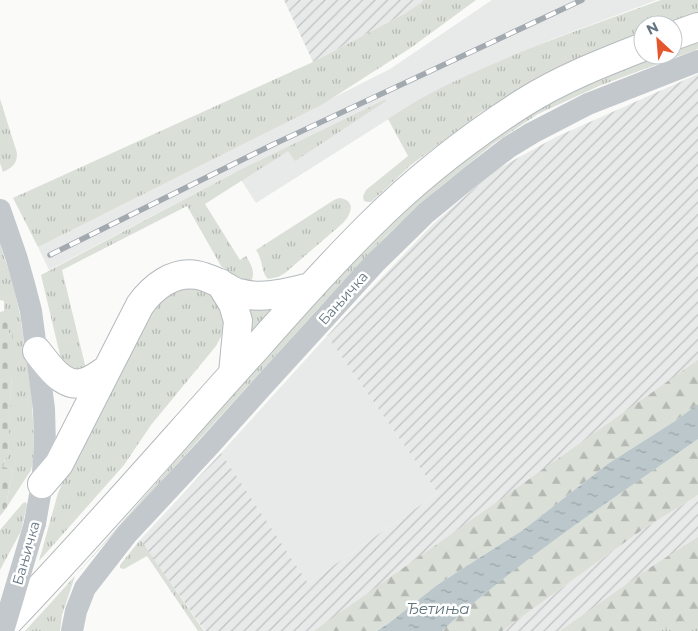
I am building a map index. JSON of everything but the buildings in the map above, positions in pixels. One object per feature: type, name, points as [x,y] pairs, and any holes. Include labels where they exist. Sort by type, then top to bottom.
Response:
[{"type":"main road","points":[[683,32],[698,27]]},
{"type":"main road","points":[[1,630],[75,552],[311,286],[386,210],[430,171],[474,137],[525,102],[570,77],[633,51]]},
{"type":"main road","points":[[42,484],[59,464],[140,305],[158,285],[184,274],[198,275],[220,283],[238,293],[256,296],[277,295],[311,286]]},
{"type":"main road","points":[[220,283],[234,304],[238,321],[233,372]]},
{"type":"main road","points":[[36,351],[56,375],[64,380],[75,383],[87,382],[106,370]]},
{"type":"street","name":"Бањичка","points":[[72,631],[76,611],[85,588],[127,534],[374,264],[426,213],[509,147],[532,133],[588,104],[698,61]]},
{"type":"street","name":"Бањичка","points":[[0,210],[24,284],[30,311],[44,409],[45,446],[42,484],[35,523],[1,630]]},
{"type":"shaded area","points":[[284,0],[425,0],[404,14],[313,62]]},
{"type":"shaded area","points":[[492,0],[657,0],[550,40],[425,96],[256,203],[236,172],[49,270],[38,247],[390,69]]},
{"type":"shaded area","points":[[698,74],[698,361],[316,631],[205,631],[140,540],[221,453],[308,583],[438,493],[327,336],[432,225],[494,171],[556,137]]},
{"type":"shaded area","points":[[327,336],[438,493],[308,583],[221,453]]},
{"type":"shaded area","points":[[698,495],[698,631],[502,631],[642,530]]},
{"type":"green space","points":[[425,0],[476,0],[412,47],[323,104],[38,247],[13,198],[313,62],[404,14]]},
{"type":"green space","points":[[661,0],[698,0],[698,12],[683,17],[683,15],[633,15],[633,36],[601,48],[535,80],[480,113],[411,165],[371,202],[364,201],[363,196],[366,190],[408,156],[388,119],[427,95],[455,81],[542,44]]},
{"type":"green space","points":[[698,42],[698,49],[683,55],[683,47]]},
{"type":"green space","points":[[634,65],[655,65],[599,86],[538,114],[493,144],[440,187],[387,235],[75,576],[62,615],[60,631],[25,631],[282,339],[337,279],[394,222],[455,169],[520,121],[578,89]]},
{"type":"green space","points":[[0,99],[17,153],[14,165],[3,172],[0,163]]},
{"type":"green space","points":[[386,99],[386,101],[295,161],[288,151],[205,204],[240,260],[246,256],[248,259],[253,272],[251,281],[235,276],[221,266],[187,206],[62,270],[86,369],[64,372],[41,275],[236,172]]},
{"type":"green space","points":[[339,198],[348,201],[351,208],[349,215],[343,223],[285,273],[268,279],[256,250]]},
{"type":"green space","points":[[0,244],[14,287],[20,315],[32,400],[34,446],[31,470],[5,510],[13,469],[3,467],[5,458],[8,457],[12,376],[2,376],[2,369],[11,360],[13,333],[9,333],[0,321],[0,312],[4,311],[4,301],[0,300]]},
{"type":"green space","points":[[195,286],[212,293],[222,313],[224,319],[223,330],[216,346],[151,425],[124,465],[39,561],[58,493],[78,448],[155,304],[174,290]]},
{"type":"green space","points":[[248,306],[276,306],[249,334]]},
{"type":"green space","points":[[8,320],[9,333],[13,333],[13,345],[11,346],[10,370],[2,369],[2,376],[12,376],[8,457],[5,458],[3,467],[13,469],[5,510],[0,516],[0,321]]},
{"type":"green space","points":[[698,360],[698,404],[609,463],[523,530],[437,585],[377,631],[314,631]]},
{"type":"green space","points":[[698,439],[698,495],[642,530],[502,631],[442,631],[502,579],[534,555]]},
{"type":"green space","points":[[26,502],[21,531],[0,570],[0,530],[23,503]]},
{"type":"green space","points":[[698,537],[698,617],[657,631],[560,631],[651,567]]},
{"type":"green space","points":[[140,540],[204,631],[198,631],[147,556],[124,569],[120,568],[120,565]]},
{"type":"green space","points":[[698,617],[698,631],[657,631],[686,620]]},
{"type":"water","name":"Ђетиња","points":[[698,404],[698,439],[503,579],[442,631],[377,631],[437,585],[523,530],[609,463]]},
{"type":"railway","points":[[50,255],[272,145],[582,0]]}]
